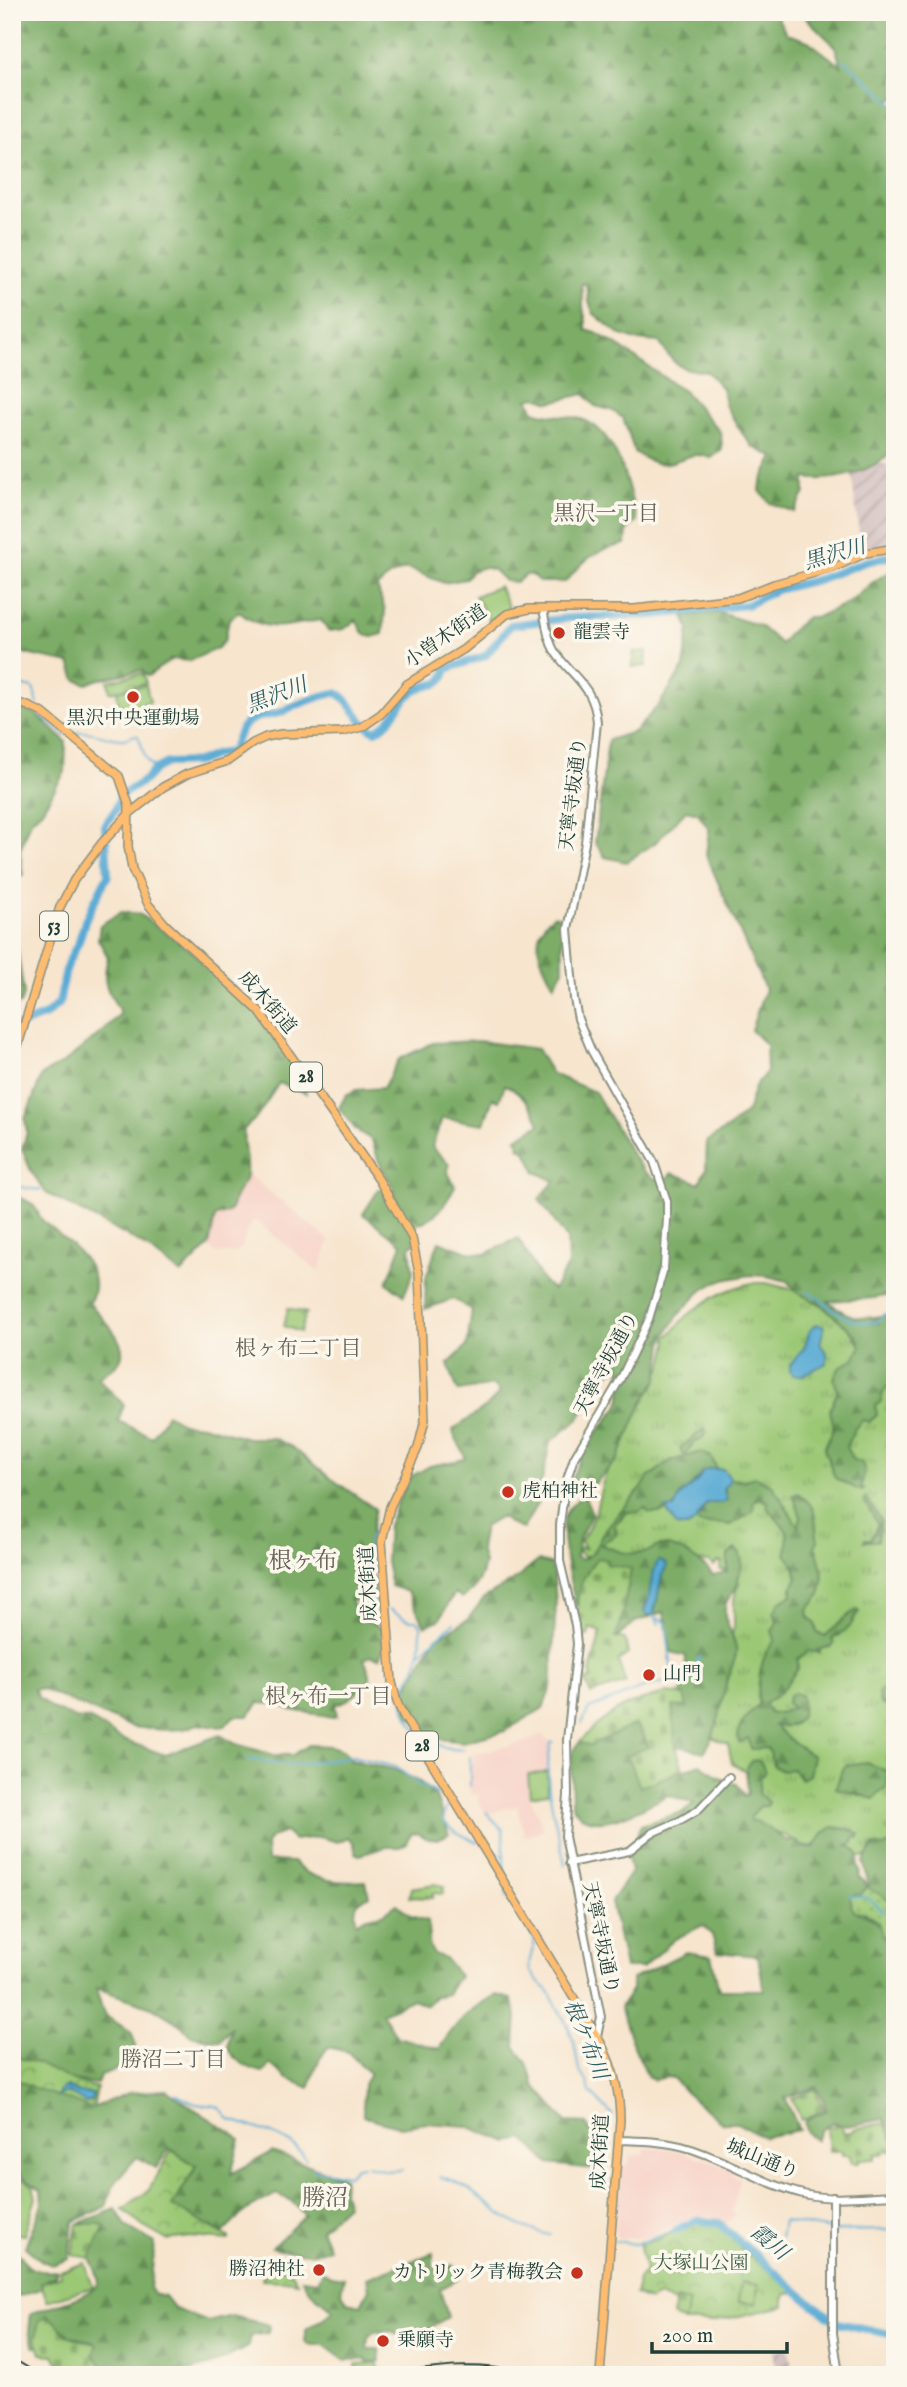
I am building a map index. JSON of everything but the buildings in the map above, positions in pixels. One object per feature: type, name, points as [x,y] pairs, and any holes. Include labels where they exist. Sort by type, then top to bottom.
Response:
[{"type":"main road","name":"小曽木街道","points":[[130,813],[169,783],[225,763],[261,739],[281,734],[343,732],[366,724],[383,712],[404,686],[464,649],[500,618],[521,610],[641,608],[738,598],[774,584],[836,567],[866,553],[895,548]]},
{"type":"main road","name":"成木街道","points":[[12,701],[43,713],[119,776],[130,813],[128,836],[132,872],[148,904],[166,925],[259,1011],[379,1180],[412,1238],[419,1273],[425,1420],[418,1448],[390,1507],[383,1534],[391,1673],[400,1709],[597,2037],[617,2084],[619,2140],[600,2375]]},
{"type":"main road","name":"53","points":[[12,1065],[60,907],[74,880],[130,813]]},
{"type":"main road","points":[[115,830],[128,836]]},
{"type":"street","name":"天寧寺坂通り","points":[[543,609],[550,642],[590,693],[597,722],[585,843],[568,935],[576,1011],[591,1050],[645,1144],[667,1201],[662,1275],[649,1319],[628,1366],[574,1458],[565,1485],[560,1525],[559,1554],[577,1644],[567,1740],[568,1795],[565,1836],[601,2017],[597,2037]]},
{"type":"street","points":[[569,1863],[629,1851],[652,1833],[698,1810],[729,1777]]},
{"type":"street","name":"城山通り","points":[[619,2140],[690,2148],[793,2191],[833,2197],[895,2195]]},
{"type":"street","points":[[833,2197],[833,2325],[839,2375]]},
{"type":"shaded area","points":[[887,464],[895,489],[895,543],[866,549],[860,540],[851,471]]},
{"type":"shaded area","points":[[245,1172],[329,1240],[319,1272],[255,1220],[247,1228],[242,1248],[236,1252],[217,1254],[204,1243],[214,1214]]},
{"type":"shaded area","points":[[543,1734],[551,1741],[548,1771],[528,1775],[530,1785],[527,1786],[544,1829],[525,1837],[517,1806],[488,1813],[480,1805],[477,1794],[471,1795],[473,1754],[528,1741]]},
{"type":"shaded area","points":[[645,2147],[677,2150],[734,2170],[731,2176],[740,2179],[732,2211],[735,2215],[726,2225],[710,2216],[693,2217],[644,2238],[619,2238],[615,2234],[621,2166],[629,2164],[630,2157],[645,2154]]},
{"type":"shaded area","points":[[788,2348],[794,2375],[777,2375],[773,2351]]},
{"type":"green space","points":[[12,12],[774,12],[787,34],[808,41],[841,66],[835,46],[800,12],[895,12],[895,99],[889,99],[895,106],[895,449],[876,464],[853,474],[805,478],[805,493],[794,512],[770,503],[760,491],[761,482],[774,457],[753,447],[742,433],[725,405],[722,388],[706,371],[678,365],[659,342],[636,340],[619,334],[594,314],[589,302],[587,284],[582,284],[586,330],[617,345],[685,392],[721,433],[722,450],[711,458],[695,455],[664,464],[656,463],[635,453],[623,418],[611,410],[595,406],[584,394],[550,402],[536,397],[528,399],[534,411],[591,423],[611,445],[625,476],[637,522],[628,529],[625,544],[591,557],[565,582],[539,582],[532,575],[525,575],[517,582],[505,581],[494,570],[484,567],[472,571],[465,579],[444,583],[407,568],[389,576],[377,587],[385,610],[383,634],[372,637],[363,633],[356,620],[344,629],[328,631],[321,620],[288,626],[269,626],[259,624],[239,612],[229,619],[225,639],[218,648],[189,661],[172,659],[148,676],[142,670],[87,684],[76,680],[70,663],[12,650]]},
{"type":"green space","points":[[895,569],[895,1294],[828,1301],[845,1313],[860,1318],[895,1313],[895,1377],[876,1406],[877,1415],[869,1422],[863,1420],[855,1428],[846,1447],[853,1460],[861,1462],[865,1470],[861,1486],[864,1490],[861,1491],[835,1478],[824,1448],[834,1428],[830,1410],[837,1392],[834,1378],[840,1367],[854,1359],[861,1346],[852,1332],[822,1305],[798,1293],[787,1281],[767,1276],[750,1275],[718,1281],[700,1292],[680,1313],[664,1337],[658,1379],[642,1404],[618,1459],[584,1495],[592,1513],[579,1539],[576,1557],[581,1560],[593,1553],[602,1534],[648,1478],[670,1461],[701,1452],[711,1457],[717,1469],[698,1478],[674,1508],[659,1513],[649,1513],[645,1508],[638,1512],[628,1512],[615,1524],[616,1535],[600,1544],[632,1554],[666,1546],[696,1560],[713,1575],[727,1572],[728,1555],[735,1549],[741,1558],[737,1577],[739,1583],[725,1608],[736,1654],[713,1736],[704,1752],[660,1746],[661,1711],[680,1701],[686,1656],[671,1652],[664,1612],[635,1622],[615,1637],[620,1626],[631,1569],[580,1586],[576,1607],[564,1546],[565,1515],[583,1495],[572,1479],[585,1447],[618,1407],[621,1398],[620,1364],[603,1379],[578,1420],[550,1442],[537,1504],[523,1529],[501,1517],[484,1527],[480,1548],[484,1564],[481,1575],[473,1590],[462,1598],[455,1593],[439,1620],[425,1626],[408,1592],[391,1586],[386,1562],[388,1525],[407,1479],[430,1466],[465,1459],[453,1430],[486,1407],[500,1393],[493,1385],[458,1391],[448,1364],[467,1346],[472,1310],[453,1299],[425,1309],[426,1277],[439,1241],[467,1252],[486,1254],[518,1238],[543,1281],[553,1290],[568,1265],[567,1239],[539,1199],[555,1181],[536,1172],[526,1151],[520,1148],[517,1138],[540,1124],[531,1106],[522,1096],[505,1085],[499,1101],[493,1098],[484,1124],[442,1118],[432,1147],[449,1164],[448,1173],[455,1186],[440,1210],[415,1225],[418,1240],[410,1247],[413,1273],[404,1295],[387,1283],[402,1244],[363,1214],[379,1189],[395,1190],[379,1162],[372,1140],[356,1130],[339,1108],[346,1095],[356,1090],[383,1088],[399,1059],[433,1043],[478,1041],[537,1049],[552,1074],[595,1092],[645,1172],[655,1179],[667,1178],[672,1173],[699,1183],[706,1169],[707,1141],[731,1126],[748,1110],[755,1086],[767,1071],[766,1045],[751,1030],[765,989],[706,855],[709,829],[698,813],[686,810],[655,843],[626,862],[605,857],[595,842],[608,740],[634,732],[658,706],[684,667],[689,629],[684,616],[717,612],[760,626],[781,644],[807,617],[817,617],[850,602],[874,581]],"holes":[[[666,1566],[654,1614],[649,1616],[645,1606]]]},
{"type":"green space","points":[[499,586],[509,608],[490,621],[475,596]]},
{"type":"green space","points":[[647,651],[646,666],[632,667],[633,653]]},
{"type":"green space","points":[[143,673],[146,683],[110,692],[108,681]]},
{"type":"green space","name":"黒沢中央運動場","points":[[146,685],[150,702],[135,705],[136,711],[119,708],[117,691]]},
{"type":"green space","points":[[12,706],[35,713],[66,742],[65,772],[42,810],[28,826],[20,851],[23,875],[12,883]]},
{"type":"green space","points":[[121,912],[139,914],[185,946],[244,998],[271,1029],[298,1072],[306,1093],[279,1083],[257,1117],[244,1129],[247,1168],[245,1180],[230,1210],[215,1217],[209,1246],[181,1274],[142,1244],[46,1193],[31,1171],[22,1149],[27,1132],[25,1119],[42,1075],[63,1063],[121,1013],[105,981],[108,957],[98,939],[100,925]]},
{"type":"green space","points":[[555,915],[562,919],[563,970],[554,985],[544,967],[539,939],[546,922]]},
{"type":"green space","points":[[12,916],[24,994],[20,1004],[12,1007]]},
{"type":"green space","points":[[12,1194],[32,1204],[42,1220],[74,1247],[90,1267],[94,1290],[89,1303],[110,1327],[122,1349],[119,1362],[98,1378],[124,1405],[118,1421],[152,1437],[167,1414],[182,1423],[202,1425],[248,1438],[273,1438],[292,1447],[375,1509],[370,1553],[375,1597],[364,1603],[350,1599],[359,1614],[384,1629],[384,1648],[379,1658],[371,1656],[364,1659],[370,1674],[370,1683],[347,1700],[335,1705],[337,1716],[333,1717],[291,1710],[278,1704],[259,1703],[248,1716],[234,1716],[225,1726],[198,1724],[184,1729],[165,1730],[132,1727],[41,1689],[34,1689],[38,1697],[51,1708],[77,1719],[89,1719],[123,1740],[165,1755],[220,1735],[236,1744],[274,1755],[293,1755],[309,1745],[330,1746],[343,1750],[351,1760],[396,1770],[420,1782],[436,1797],[449,1834],[433,1840],[419,1833],[411,1834],[407,1843],[399,1847],[386,1847],[360,1855],[356,1853],[353,1842],[348,1837],[338,1842],[319,1837],[294,1840],[285,1832],[271,1837],[266,1844],[267,1861],[293,1862],[308,1874],[327,1880],[366,1881],[369,1897],[356,1906],[357,1922],[383,1914],[397,1904],[411,1916],[428,1921],[429,1943],[433,1954],[445,1958],[459,1976],[447,1994],[434,1997],[426,2005],[413,1999],[382,2013],[397,2037],[439,2049],[457,2024],[479,2005],[497,1995],[511,1999],[517,2015],[515,2046],[527,2063],[534,2085],[566,2122],[585,2123],[596,2139],[594,2169],[549,2164],[524,2139],[508,2142],[467,2126],[426,2123],[401,2127],[363,2116],[364,2084],[370,2074],[348,2052],[328,2047],[319,2060],[309,2088],[286,2078],[270,2064],[264,2072],[237,2060],[228,2046],[231,2028],[220,2041],[190,2035],[181,2025],[152,2007],[96,1988],[104,2015],[131,2032],[136,2046],[129,2065],[101,2075],[97,2084],[73,2081],[38,2066],[12,2059]]},
{"type":"green space","points":[[752,1283],[766,1283],[790,1289],[820,1300],[841,1316],[895,1335],[895,1849],[872,1856],[849,1854],[821,1840],[813,1846],[802,1847],[787,1836],[742,1824],[749,1782],[745,1771],[732,1763],[728,1744],[715,1739],[706,1728],[734,1628],[734,1601],[740,1571],[729,1564],[726,1571],[720,1569],[722,1562],[717,1562],[714,1566],[709,1562],[584,1558],[578,1552],[581,1547],[586,1549],[580,1542],[596,1510],[629,1407],[653,1388],[663,1364],[668,1343],[666,1337],[686,1317],[709,1300]]},
{"type":"green space","points":[[288,1308],[306,1313],[300,1332],[284,1326]]},
{"type":"green space","points":[[704,1429],[707,1433],[693,1443],[686,1454],[682,1454],[680,1448]]},
{"type":"green space","points":[[755,1477],[772,1485],[798,1526],[801,1517],[793,1495],[798,1493],[806,1499],[815,1514],[818,1541],[815,1546],[822,1571],[822,1584],[818,1598],[808,1609],[817,1632],[825,1636],[848,1615],[857,1610],[859,1612],[850,1626],[832,1640],[834,1644],[820,1649],[820,1653],[808,1651],[798,1659],[798,1669],[776,1696],[764,1703],[770,1714],[783,1712],[792,1708],[787,1702],[788,1697],[793,1693],[801,1695],[802,1710],[798,1720],[789,1726],[775,1726],[794,1744],[813,1756],[809,1775],[802,1779],[792,1769],[783,1771],[775,1767],[767,1748],[751,1749],[748,1738],[739,1743],[738,1737],[743,1722],[758,1705],[763,1662],[775,1640],[772,1631],[777,1622],[774,1613],[779,1602],[792,1595],[792,1587],[797,1578],[794,1565],[786,1554],[788,1532],[768,1509],[767,1502],[759,1498],[753,1503],[754,1510],[730,1525],[695,1521],[702,1515],[705,1504],[721,1503],[726,1496],[724,1485],[729,1479],[744,1480]]},
{"type":"green space","points":[[866,1498],[881,1520],[878,1541],[864,1541],[871,1539],[878,1524],[864,1501]]},
{"type":"green space","points":[[597,1558],[607,1560],[607,1564],[631,1569],[620,1627],[615,1637],[625,1639],[628,1654],[618,1661],[626,1683],[591,1694],[585,1681],[592,1678],[590,1672],[601,1632],[590,1628],[588,1636],[579,1635],[577,1603],[580,1586]]},
{"type":"green space","points":[[538,1561],[553,1565],[556,1603],[551,1687],[543,1708],[505,1731],[463,1742],[434,1738],[407,1713],[403,1699],[413,1676],[435,1639],[467,1620],[484,1598],[516,1579]]},
{"type":"green space","points":[[881,1690],[895,1692],[895,1704],[891,1707],[880,1704],[878,1693]]},
{"type":"green space","points":[[665,1693],[684,1695],[687,1707],[673,1706],[675,1743],[683,1770],[640,1787],[628,1755],[648,1747],[643,1733],[635,1724],[591,1745],[579,1743],[597,1725],[618,1710]]},
{"type":"green space","points":[[635,1724],[647,1746],[640,1786],[700,1764],[726,1781],[736,1783],[745,1796],[748,1794],[746,1768],[752,1761],[757,1760],[765,1772],[760,1779],[759,1794],[769,1802],[767,1806],[760,1806],[751,1816],[751,1821],[756,1821],[786,1840],[796,1841],[806,1848],[815,1847],[823,1833],[833,1827],[853,1830],[860,1834],[848,1845],[858,1853],[859,1877],[867,1887],[860,1895],[854,1912],[872,1919],[891,1942],[895,1942],[895,2143],[884,2119],[847,2126],[832,2123],[821,2130],[816,2140],[807,2131],[805,2120],[826,2110],[816,2087],[785,2098],[799,2130],[764,2137],[737,2123],[722,2123],[685,2092],[673,2078],[654,2080],[648,2077],[620,2007],[632,1990],[632,1979],[686,1952],[711,1956],[719,1990],[764,1990],[758,1956],[717,1952],[712,1935],[703,1925],[675,1939],[642,1968],[625,1968],[611,1901],[631,1872],[628,1857],[641,1825],[683,1812],[694,1803],[668,1795],[615,1819],[593,1821],[584,1818],[572,1806],[571,1755],[579,1743],[591,1745]]},
{"type":"green space","points":[[866,1762],[889,1772],[887,1789],[879,1792],[874,1799],[836,1788],[846,1765]]},
{"type":"green space","points":[[547,1771],[548,1793],[530,1796],[528,1775]]},
{"type":"green space","points":[[895,1842],[895,1906],[869,1889],[864,1862],[874,1845],[883,1847]]},
{"type":"green space","points":[[435,1884],[444,1886],[443,1894],[433,1893],[433,1898],[409,1897],[411,1888]]},
{"type":"green space","points":[[867,1887],[895,1904],[895,1942],[883,1937],[878,1922],[865,1913],[854,1912],[851,1907],[850,1896],[860,1895]]},
{"type":"green space","points":[[12,2056],[97,2088],[93,2109],[34,2088],[12,2077]]},
{"type":"green space","points":[[12,2075],[34,2088],[95,2107],[128,2093],[166,2090],[240,2139],[231,2174],[272,2152],[344,2178],[343,2193],[347,2205],[321,2229],[329,2248],[309,2253],[272,2247],[305,2215],[290,2200],[276,2194],[245,2211],[223,2233],[172,2206],[197,2166],[169,2148],[156,2168],[137,2157],[114,2186],[107,2206],[73,2222],[69,2259],[52,2265],[42,2261],[25,2247],[42,2205],[41,2190],[12,2169]]},
{"type":"green space","points":[[815,2089],[824,2110],[801,2120],[792,2099]]},
{"type":"green space","points":[[885,2123],[895,2151],[882,2151],[883,2154],[875,2154],[875,2159],[859,2159],[859,2163],[852,2163],[849,2155],[842,2155],[842,2151],[829,2151],[827,2128],[841,2125],[844,2133]]},
{"type":"green space","points":[[171,2150],[196,2166],[172,2206],[229,2237],[229,2240],[190,2237],[167,2240],[142,2226],[123,2209],[149,2190]]},
{"type":"green space","points":[[12,2177],[25,2180],[33,2186],[36,2198],[24,2235],[12,2233]]},
{"type":"green space","points":[[116,2209],[126,2226],[155,2243],[150,2288],[155,2295],[163,2295],[175,2309],[208,2322],[232,2316],[269,2325],[268,2333],[251,2336],[249,2346],[215,2364],[174,2375],[106,2375],[106,2371],[93,2354],[94,2341],[70,2337],[51,2318],[45,2317],[35,2337],[40,2347],[34,2347],[29,2331],[31,2313],[82,2296],[97,2286],[99,2278],[90,2258],[98,2237],[104,2232],[101,2224],[77,2224]]},
{"type":"green space","name":"大塚山公園","points":[[699,2220],[717,2224],[750,2257],[797,2291],[787,2294],[784,2306],[712,2322],[684,2322],[689,2302],[677,2299],[675,2303],[659,2296],[649,2301],[635,2294],[640,2277],[645,2271],[639,2242],[656,2240]]},
{"type":"green space","points":[[77,2224],[101,2224],[104,2228],[90,2258],[72,2255]]},
{"type":"green space","points":[[12,2250],[31,2268],[57,2271],[55,2276],[41,2283],[43,2288],[18,2297],[12,2283]]},
{"type":"green space","points":[[433,2253],[433,2268],[454,2265],[459,2279],[440,2289],[448,2317],[429,2328],[434,2340],[416,2347],[412,2332],[397,2335],[391,2331],[374,2332],[368,2337],[367,2349],[379,2349],[380,2361],[369,2362],[366,2359],[344,2360],[324,2345],[308,2345],[305,2342],[306,2329],[334,2311],[308,2289],[302,2279],[317,2281],[322,2271],[344,2278],[341,2291],[347,2302],[361,2305],[369,2289],[367,2278]]},
{"type":"green space","points":[[85,2263],[93,2287],[47,2301],[41,2283],[61,2276],[60,2271]]},
{"type":"green space","points":[[287,2266],[297,2282],[262,2280],[264,2273]]},
{"type":"green space","points":[[741,2282],[758,2285],[756,2304],[738,2302]]},
{"type":"green space","points":[[676,2299],[689,2302],[684,2322],[672,2316]]},
{"type":"green space","points":[[45,2317],[56,2322],[71,2338],[97,2344],[93,2354],[106,2371],[106,2375],[65,2375],[54,2355],[41,2354],[35,2337],[39,2322]]},
{"type":"green space","points":[[378,2363],[380,2371],[357,2374],[356,2364]]},
{"type":"water","points":[[817,1324],[824,1327],[820,1344],[827,1353],[827,1363],[803,1375],[793,1375],[790,1365],[804,1348],[810,1330]]},
{"type":"water","points":[[723,1469],[730,1478],[723,1488],[727,1500],[707,1503],[692,1524],[676,1526],[666,1509],[674,1508],[681,1495],[698,1480],[703,1471]]},
{"type":"water","points":[[658,1561],[667,1566],[662,1575],[654,1614],[649,1616],[644,1612]]},
{"type":"water","points":[[67,2087],[78,2093],[93,2094],[92,2100],[86,2103],[67,2092],[57,2096],[62,2088]]},
{"type":"waterway","points":[[844,60],[895,105]]},
{"type":"waterway","name":"黒沢川","points":[[12,1041],[20,1025],[46,1015],[59,1003],[67,965],[79,941],[86,918],[108,875],[105,825],[116,809],[120,796],[145,780],[155,769],[167,763],[198,762],[217,754],[232,752],[240,732],[248,722],[332,693],[341,695],[365,724],[376,731],[389,721],[414,691],[442,681],[447,669],[485,656],[511,625],[747,605],[776,590],[895,555]]},
{"type":"waterway","points":[[12,663],[17,667],[18,685],[33,688],[38,704]]},
{"type":"waterway","points":[[42,717],[66,736]]},
{"type":"waterway","points":[[75,733],[86,732],[123,739],[137,735],[147,761],[155,769]]},
{"type":"waterway","points":[[12,1183],[19,1187],[40,1190]]},
{"type":"waterway","points":[[806,1292],[841,1314],[860,1322],[877,1322],[884,1314],[895,1315]]},
{"type":"waterway","points":[[377,1533],[370,1536],[366,1565],[371,1578],[373,1598],[376,1603],[384,1606]]},
{"type":"waterway","points":[[389,1609],[405,1618],[416,1620],[421,1625],[416,1667],[404,1693],[407,1715],[413,1725],[431,1741],[453,1749],[464,1749]]},
{"type":"waterway","points":[[653,1615],[659,1624]]},
{"type":"waterway","points":[[657,1618],[666,1622],[673,1681]]},
{"type":"waterway","points":[[421,1652],[454,1623]]},
{"type":"waterway","points":[[582,1723],[589,1709],[626,1694],[664,1682],[690,1680],[700,1656]]},
{"type":"waterway","points":[[554,1742],[551,1743],[548,1759],[549,1790],[565,1865]]},
{"type":"waterway","name":"根ケ布川","points":[[247,1759],[293,1765],[352,1756],[396,1767],[418,1784],[446,1798],[448,1802],[443,1819],[449,1827],[477,1842]]},
{"type":"waterway","points":[[470,1757],[470,1786]]},
{"type":"waterway","name":"根ケ布川","points":[[486,1812],[503,1830],[505,1878]]},
{"type":"waterway","name":"根ケ布川","points":[[485,1845],[504,1857]]},
{"type":"waterway","name":"根ケ布川","points":[[506,1891],[507,1897],[517,1910]]},
{"type":"waterway","points":[[849,1896],[868,1898],[888,1915],[895,1917]]},
{"type":"waterway","name":"根ケ布川","points":[[519,1915],[535,1941],[529,1963],[530,1970],[548,1990],[567,2025],[574,2042],[579,2071],[588,2083],[590,2092],[613,2116]]},
{"type":"waterway","name":"霞川","points":[[175,2094],[196,2104],[215,2106],[229,2119],[282,2139],[292,2144],[306,2159]]},
{"type":"waterway","name":"霞川","points":[[312,2169],[348,2175],[356,2167],[363,2166]]},
{"type":"waterway","name":"霞川","points":[[367,2166],[387,2171],[402,2170]]},
{"type":"waterway","name":"霞川","points":[[440,2177],[464,2187],[516,2223],[550,2235]]},
{"type":"waterway","name":"霞川","points":[[676,2230],[697,2220],[718,2223],[838,2323],[895,2335]]},
{"type":"waterway","points":[[779,2245],[783,2221],[831,2230]]},
{"type":"waterway","name":"霞川","points":[[615,2241],[636,2244],[676,2230]]},
{"type":"waterway","points":[[836,2231],[895,2230]]},
{"type":"railway","points":[[12,2358],[40,2375]]},
{"type":"railway","points":[[385,2375],[458,2366],[512,2370],[531,2375]]},
{"type":"place","name":"龍雲寺","points":[[559,633]]},
{"type":"place","name":"黒沢中央運動場","points":[[133,697]]},
{"type":"place","name":"虎柏神社","points":[[508,1492]]},
{"type":"place","name":"山門","points":[[649,1675]]},
{"type":"place","name":"勝沼神社","points":[[319,2270]]},
{"type":"place","name":"カトリック青梅教会","points":[[577,2273]]},
{"type":"place","name":"乗願寺","points":[[383,2341]]},
{"type":"district","name":"黒沢一丁目","points":[[606,514]]},
{"type":"district","name":"根ヶ布二丁目","points":[[298,1349]]},
{"type":"district","name":"根ヶ布","points":[[303,1561]]},
{"type":"district","name":"根ヶ布一丁目","points":[[328,1697]]},
{"type":"district","name":"勝沼二丁目","points":[[173,2060]]},
{"type":"district","name":"勝沼","points":[[325,2198]]}]
